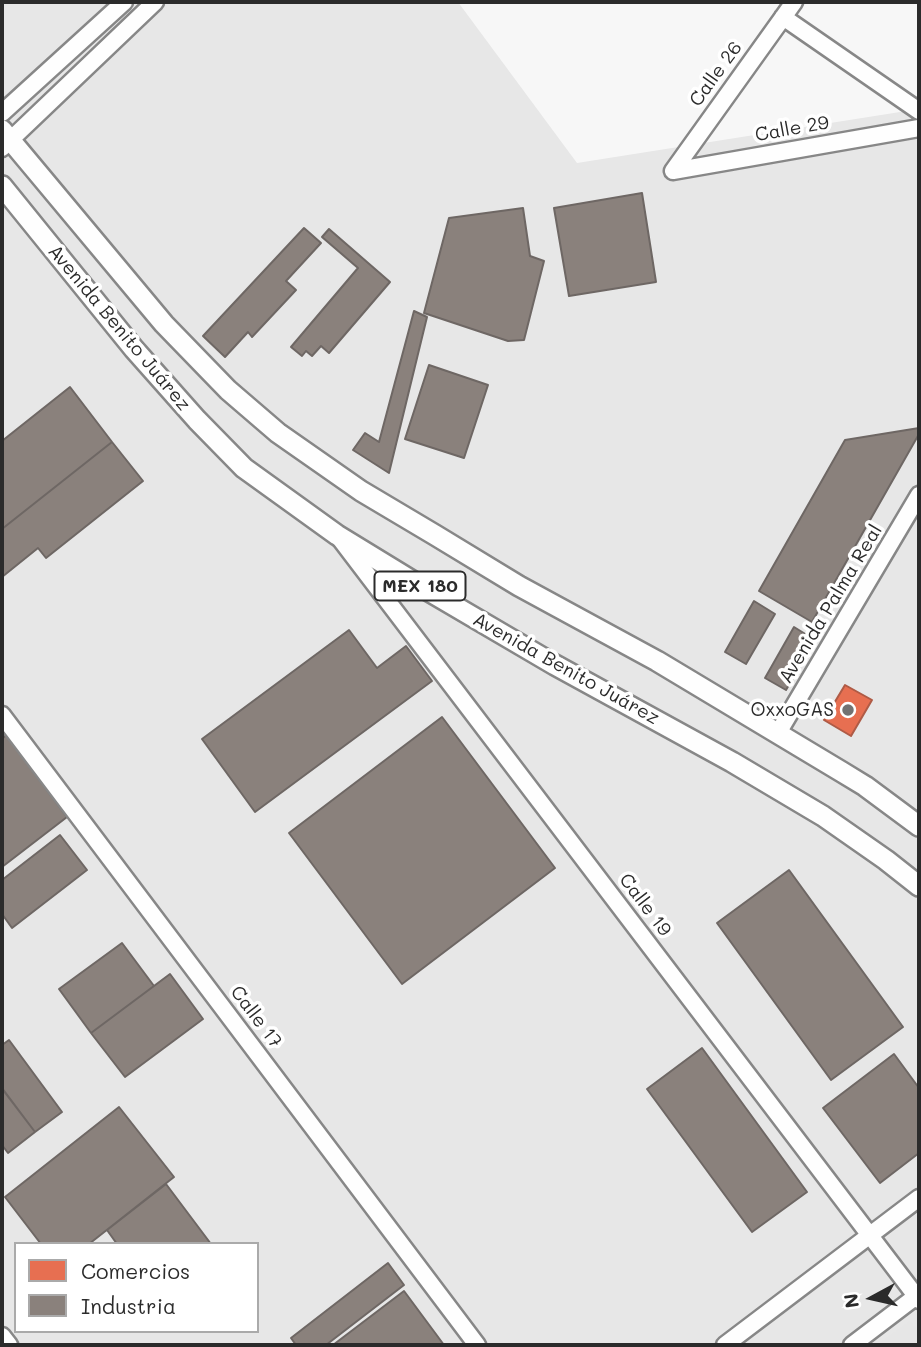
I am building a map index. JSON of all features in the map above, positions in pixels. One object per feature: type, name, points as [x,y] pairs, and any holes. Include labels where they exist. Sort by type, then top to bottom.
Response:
[{"type":"main road","name":"Avenida Benito Juárez","points":[[5,139],[164,324],[228,390],[278,433],[361,491],[519,586],[657,661],[778,733],[865,786],[919,826]]},
{"type":"main road","name":"Avenida Benito Juárez","points":[[2,186],[134,349],[244,468],[337,536],[411,581],[823,816],[919,887]]},
{"type":"street","points":[[2,113],[124,2]]},
{"type":"street","name":"Calle 26","points":[[673,171],[794,2]]},
{"type":"street","points":[[5,139],[89,64],[144,5]]},
{"type":"street","points":[[783,17],[919,111]]},
{"type":"street","points":[[73,48],[89,64]]},
{"type":"street","name":"Calle 29","points":[[673,171],[919,128]]},
{"type":"street","name":"Avenida Palma Real","points":[[778,733],[919,495]]},
{"type":"street","name":"Calle 19","points":[[337,536],[918,1297]]},
{"type":"street","name":"Calle 17","points":[[2,715],[477,1345]]},
{"type":"street","points":[[725,1345],[919,1198]]},
{"type":"street","points":[[852,1345],[918,1297]]},
{"type":"street","points":[[2,1336],[9,1345]]},
{"type":"shaded area","points":[[2,2],[458,2],[577,163],[919,109],[919,1345],[2,1345]]},
{"type":"shaded area","points":[[910,1321],[919,1333],[919,1345],[877,1345]]},
{"type":"building: Comercios","name":"OxxoGAS","points":[[845,685],[872,700],[851,736],[824,720]]},
{"type":"building: Industria","points":[[642,193],[656,282],[569,296],[554,208]]},
{"type":"building: Industria","points":[[523,208],[530,256],[544,261],[524,340],[508,341],[424,313],[449,218]]},
{"type":"building: Industria","points":[[304,228],[321,243],[286,281],[296,290],[252,337],[248,332],[225,357],[203,336]]},
{"type":"building: Industria","points":[[329,229],[390,282],[329,353],[321,346],[312,356],[306,351],[302,356],[291,347],[358,268],[322,237]]},
{"type":"building: Industria","points":[[414,311],[427,317],[389,473],[353,450],[365,433],[379,442]]},
{"type":"building: Industria","points":[[429,365],[488,385],[464,458],[405,439]]},
{"type":"building: Industria","points":[[70,387],[112,442],[2,529],[2,441]]},
{"type":"building: Industria","points":[[919,428],[919,434],[812,622],[759,591],[845,440]]},
{"type":"building: Industria","points":[[112,442],[143,481],[46,558],[38,548],[2,577],[2,529]]},
{"type":"building: Industria","points":[[754,601],[775,614],[746,664],[725,652]]},
{"type":"building: Industria","points":[[794,627],[815,640],[786,690],[765,678]]},
{"type":"building: Industria","points":[[349,630],[377,668],[406,646],[432,681],[255,812],[202,739]]},
{"type":"building: Industria","points":[[442,717],[555,868],[402,984],[289,833]]},
{"type":"building: Industria","points":[[6,735],[67,817],[2,867],[2,739]]},
{"type":"building: Industria","points":[[60,835],[87,870],[12,928],[2,914],[2,880]]},
{"type":"building: Industria","points":[[789,870],[903,1027],[831,1080],[717,923]]},
{"type":"building: Industria","points":[[122,943],[154,986],[91,1033],[59,989]]},
{"type":"building: Industria","points":[[170,974],[203,1019],[125,1077],[91,1033]]},
{"type":"building: Industria","points":[[9,1040],[62,1112],[35,1132],[2,1088],[2,1045]]},
{"type":"building: Industria","points":[[702,1048],[807,1192],[752,1232],[647,1089]]},
{"type":"building: Industria","points":[[894,1054],[919,1088],[919,1153],[880,1183],[823,1108]]},
{"type":"building: Industria","points":[[3,1090],[35,1132],[8,1153],[2,1145]]},
{"type":"building: Industria","points":[[119,1107],[174,1177],[92,1242],[39,1242],[5,1197]]},
{"type":"building: Industria","points":[[166,1184],[210,1242],[116,1242],[107,1230]]},
{"type":"building: Industria","points":[[388,1263],[404,1285],[326,1345],[296,1345],[291,1338]]},
{"type":"building: Industria","points":[[404,1291],[444,1345],[333,1345]]},
{"type":"place","name":"OxxoGAS","points":[[848,710]]}]
